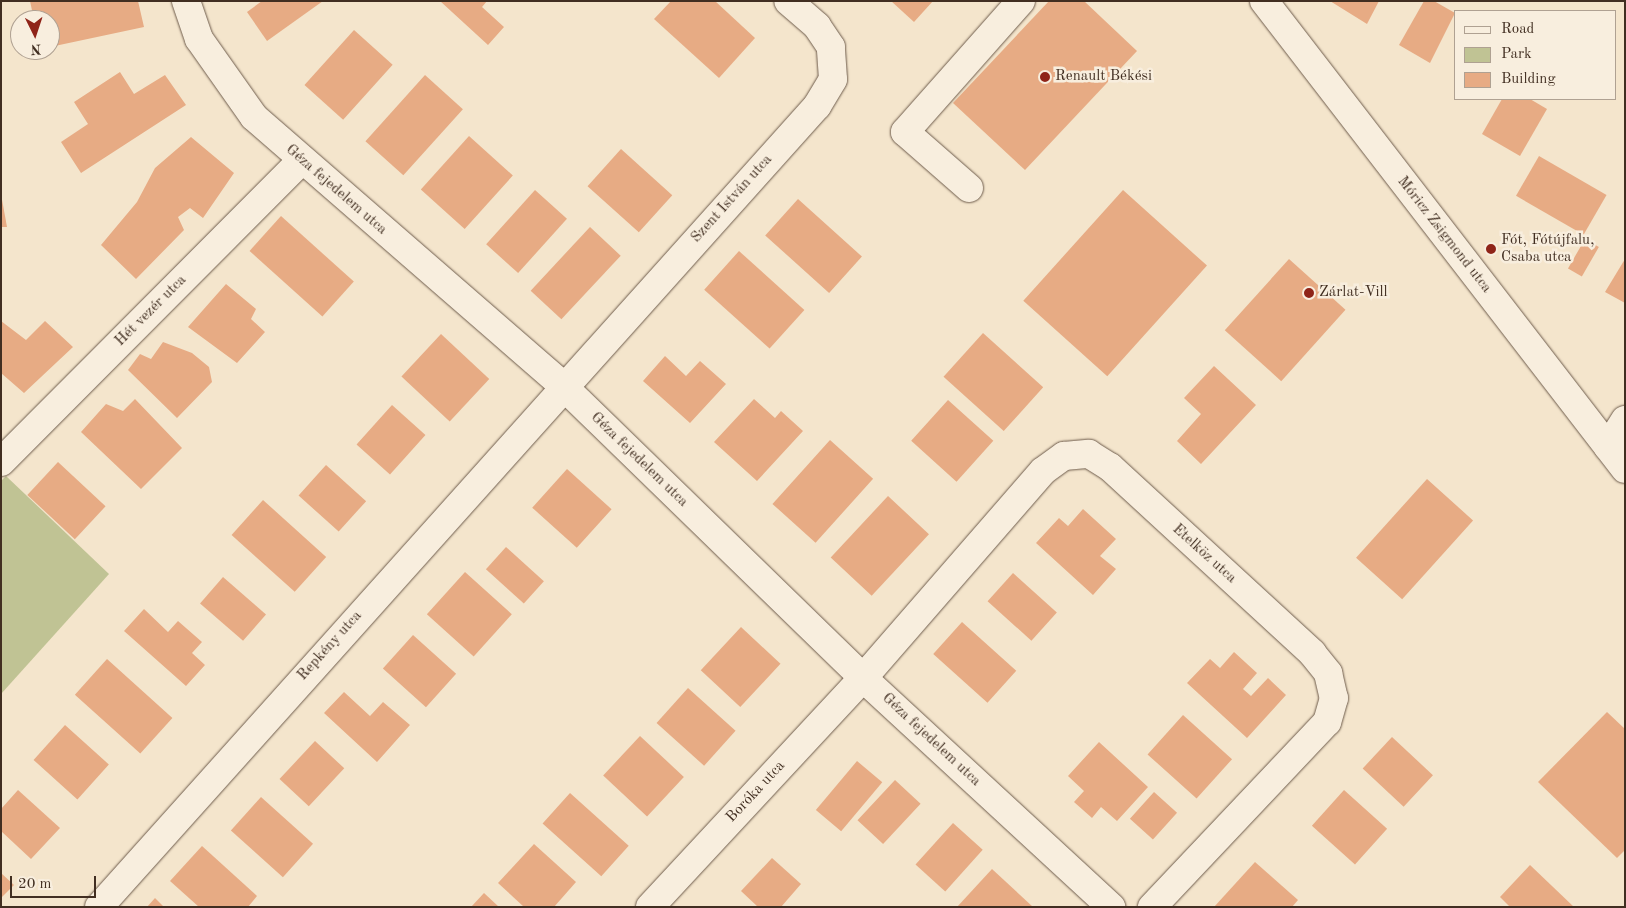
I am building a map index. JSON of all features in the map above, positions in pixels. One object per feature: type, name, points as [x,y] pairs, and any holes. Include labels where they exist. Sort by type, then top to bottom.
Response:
[{"type":"street","name":"Géza fejedelem utca","points":[[186,1],[199,39],[254,117],[301,161],[562,385],[863,678],[1111,907]]},
{"type":"street","name":"Szent István utca","points":[[562,385],[817,106],[833,79],[831,47],[817,26],[788,1]]},
{"type":"street","points":[[969,188],[905,132],[1022,1]]},
{"type":"street","name":"Móricz Zsigmond utca","points":[[1264,1],[1625,469]]},
{"type":"street","name":"Hét vezér utca","points":[[4,455],[301,161]]},
{"type":"street","name":"Repkény utca","points":[[99,907],[562,385]]},
{"type":"street","points":[[1608,447],[1625,420]]},
{"type":"street","name":"Etelköz utca","points":[[863,678],[1043,471],[1064,456],[1089,454],[1110,467],[1312,653],[1328,673],[1334,698],[1327,722],[1152,907]]},
{"type":"street","name":"Boróka utca","points":[[650,907],[863,678]]},
{"type":"green space","points":[[6,476],[109,574],[1,694],[1,481]]},
{"type":"building","points":[[30,1],[138,1],[144,27],[60,45],[60,10],[32,10]]},
{"type":"building","points":[[262,1],[323,1],[267,41],[247,12]]},
{"type":"building","points":[[440,1],[487,1],[482,7],[504,27],[488,45]]},
{"type":"building","points":[[671,1],[715,1],[755,38],[719,78],[654,19]]},
{"type":"building","points":[[891,1],[933,1],[914,22]]},
{"type":"building","name":"Renault Békési","points":[[1049,1],[1084,1],[1137,51],[1025,170],[953,103]]},
{"type":"building","points":[[1330,1],[1379,1],[1367,24]]},
{"type":"building","points":[[1424,1],[1434,1],[1454,12],[1430,63],[1399,45]]},
{"type":"building","points":[[354,30],[393,65],[343,120],[304,85]]},
{"type":"building","points":[[120,72],[134,94],[165,75],[186,105],[81,173],[61,142],[88,124],[74,102]]},
{"type":"building","points":[[425,75],[463,109],[403,175],[365,141]]},
{"type":"building","points":[[1501,100],[1532,100],[1547,109],[1520,156],[1482,134]]},
{"type":"building","points":[[469,136],[513,175],[465,229],[421,190]]},
{"type":"building","points":[[191,137],[234,173],[203,218],[190,208],[178,217],[184,230],[136,279],[101,245],[137,202],[155,168]]},
{"type":"building","points":[[621,149],[672,195],[639,232],[588,186]]},
{"type":"building","points":[[1539,156],[1607,195],[1584,235],[1516,196]]},
{"type":"building","points":[[535,190],[567,219],[518,273],[486,244]]},
{"type":"building","points":[[1123,190],[1207,266],[1107,376],[1023,301]]},
{"type":"building","points":[[1,194],[7,227],[1,227]]},
{"type":"building","points":[[798,199],[862,257],[829,293],[765,235]]},
{"type":"building","points":[[281,216],[354,282],[322,317],[250,251]]},
{"type":"building","points":[[590,227],[621,256],[561,319],[531,291]]},
{"type":"building","points":[[1585,239],[1599,247],[1582,276],[1568,268]]},
{"type":"building","points":[[739,251],[804,310],[770,349],[704,290]]},
{"type":"building","points":[[1289,259],[1345,310],[1281,381],[1225,330]]},
{"type":"building","points":[[1625,259],[1625,303],[1605,292]]},
{"type":"building","points":[[226,284],[256,309],[251,319],[265,332],[237,363],[188,327]]},
{"type":"building","points":[[1,321],[26,340],[45,321],[73,347],[24,393],[1,373]]},
{"type":"building","points":[[983,333],[1043,387],[1004,431],[944,377]]},
{"type":"building","points":[[441,334],[489,379],[450,421],[401,376]]},
{"type":"building","points":[[163,342],[192,353],[209,367],[212,382],[177,418],[128,370],[140,354],[151,359]]},
{"type":"building","points":[[665,356],[686,376],[700,361],[726,384],[690,423],[643,381]]},
{"type":"building","points":[[1214,366],[1256,405],[1201,464],[1177,441],[1201,414],[1184,398]]},
{"type":"building","points":[[135,399],[182,448],[141,489],[81,432],[106,404],[123,411]]},
{"type":"building","points":[[754,399],[775,418],[781,411],[803,431],[757,481],[714,442]]},
{"type":"building","points":[[948,400],[993,441],[957,482],[911,441]]},
{"type":"building","points":[[392,405],[425,435],[390,474],[357,444]]},
{"type":"building","points":[[830,440],[873,479],[816,543],[772,504]]},
{"type":"building","points":[[58,462],[106,506],[75,539],[27,495]]},
{"type":"building","points":[[326,465],[366,501],[339,532],[299,495]]},
{"type":"building","points":[[567,469],[612,509],[577,548],[532,508]]},
{"type":"building","points":[[1427,479],[1473,520],[1402,599],[1356,558]]},
{"type":"building","points":[[888,496],[929,534],[872,596],[831,557]]},
{"type":"building","points":[[263,500],[326,557],[295,592],[232,535]]},
{"type":"building","points":[[1083,509],[1116,539],[1100,556],[1116,569],[1093,595],[1036,543],[1059,518],[1068,526]]},
{"type":"building","points":[[506,547],[544,581],[524,603],[486,569]]},
{"type":"building","points":[[465,572],[512,614],[474,657],[427,614]]},
{"type":"building","points":[[1013,573],[1057,612],[1031,641],[988,601]]},
{"type":"building","points":[[223,577],[266,614],[243,641],[200,603]]},
{"type":"building","points":[[144,609],[168,632],[178,621],[202,642],[192,653],[205,665],[186,686],[124,631]]},
{"type":"building","points":[[962,622],[1016,671],[987,703],[933,654]]},
{"type":"building","points":[[741,627],[780,664],[740,707],[701,670]]},
{"type":"building","points":[[413,635],[456,674],[426,707],[383,668]]},
{"type":"building","points":[[1234,652],[1257,673],[1243,689],[1251,696],[1268,678],[1286,695],[1247,738],[1187,683],[1210,659],[1220,668]]},
{"type":"building","points":[[107,659],[172,718],[140,754],[75,695]]},
{"type":"building","points":[[688,688],[736,731],[704,766],[657,723]]},
{"type":"building","points":[[344,692],[370,716],[383,702],[410,725],[377,762],[324,713]]},
{"type":"building","points":[[1607,712],[1625,729],[1625,850],[1617,858],[1538,782]]},
{"type":"building","points":[[1183,715],[1232,759],[1197,799],[1148,754]]},
{"type":"building","points":[[65,725],[109,764],[77,799],[34,760]]},
{"type":"building","points":[[640,736],[684,777],[647,816],[603,775]]},
{"type":"building","points":[[1392,737],[1433,775],[1404,807],[1363,768]]},
{"type":"building","points":[[315,741],[344,768],[309,806],[280,779]]},
{"type":"building","points":[[1099,742],[1148,787],[1117,821],[1101,807],[1092,818],[1074,802],[1084,791],[1068,776]]},
{"type":"building","points":[[857,761],[882,782],[841,831],[816,810]]},
{"type":"building","points":[[895,780],[921,804],[883,844],[857,820]]},
{"type":"building","points":[[18,790],[60,828],[31,859],[1,831],[1,809]]},
{"type":"building","points":[[1344,790],[1387,829],[1355,864],[1312,826]]},
{"type":"building","points":[[1154,792],[1177,813],[1153,839],[1130,819]]},
{"type":"building","points":[[570,793],[629,846],[601,876],[543,823]]},
{"type":"building","points":[[261,797],[313,844],[283,877],[231,830]]},
{"type":"building","points":[[953,823],[983,850],[945,891],[916,865]]},
{"type":"building","points":[[534,844],[576,882],[554,907],[524,907],[498,883]]},
{"type":"building","points":[[202,846],[257,896],[248,907],[199,907],[170,881]]},
{"type":"building","points":[[772,858],[801,884],[781,907],[758,907],[741,891]]},
{"type":"building","points":[[1255,862],[1298,900],[1292,907],[1214,907]]},
{"type":"building","points":[[1530,865],[1574,907],[1510,907],[1500,897]]},
{"type":"building","points":[[992,869],[1033,907],[957,907]]},
{"type":"building","points":[[1,873],[14,885],[1,898]]},
{"type":"building","points":[[484,893],[499,907],[471,907]]},
{"type":"building","points":[[155,898],[164,907],[147,907]]},
{"type":"place","name":"Renault Békési","points":[[1045,77]]},
{"type":"place","name":"Fót, Fótújfalu, Csaba utca","points":[[1491,249]]},
{"type":"place","name":"Zárlat-Vill","points":[[1309,293]]}]
